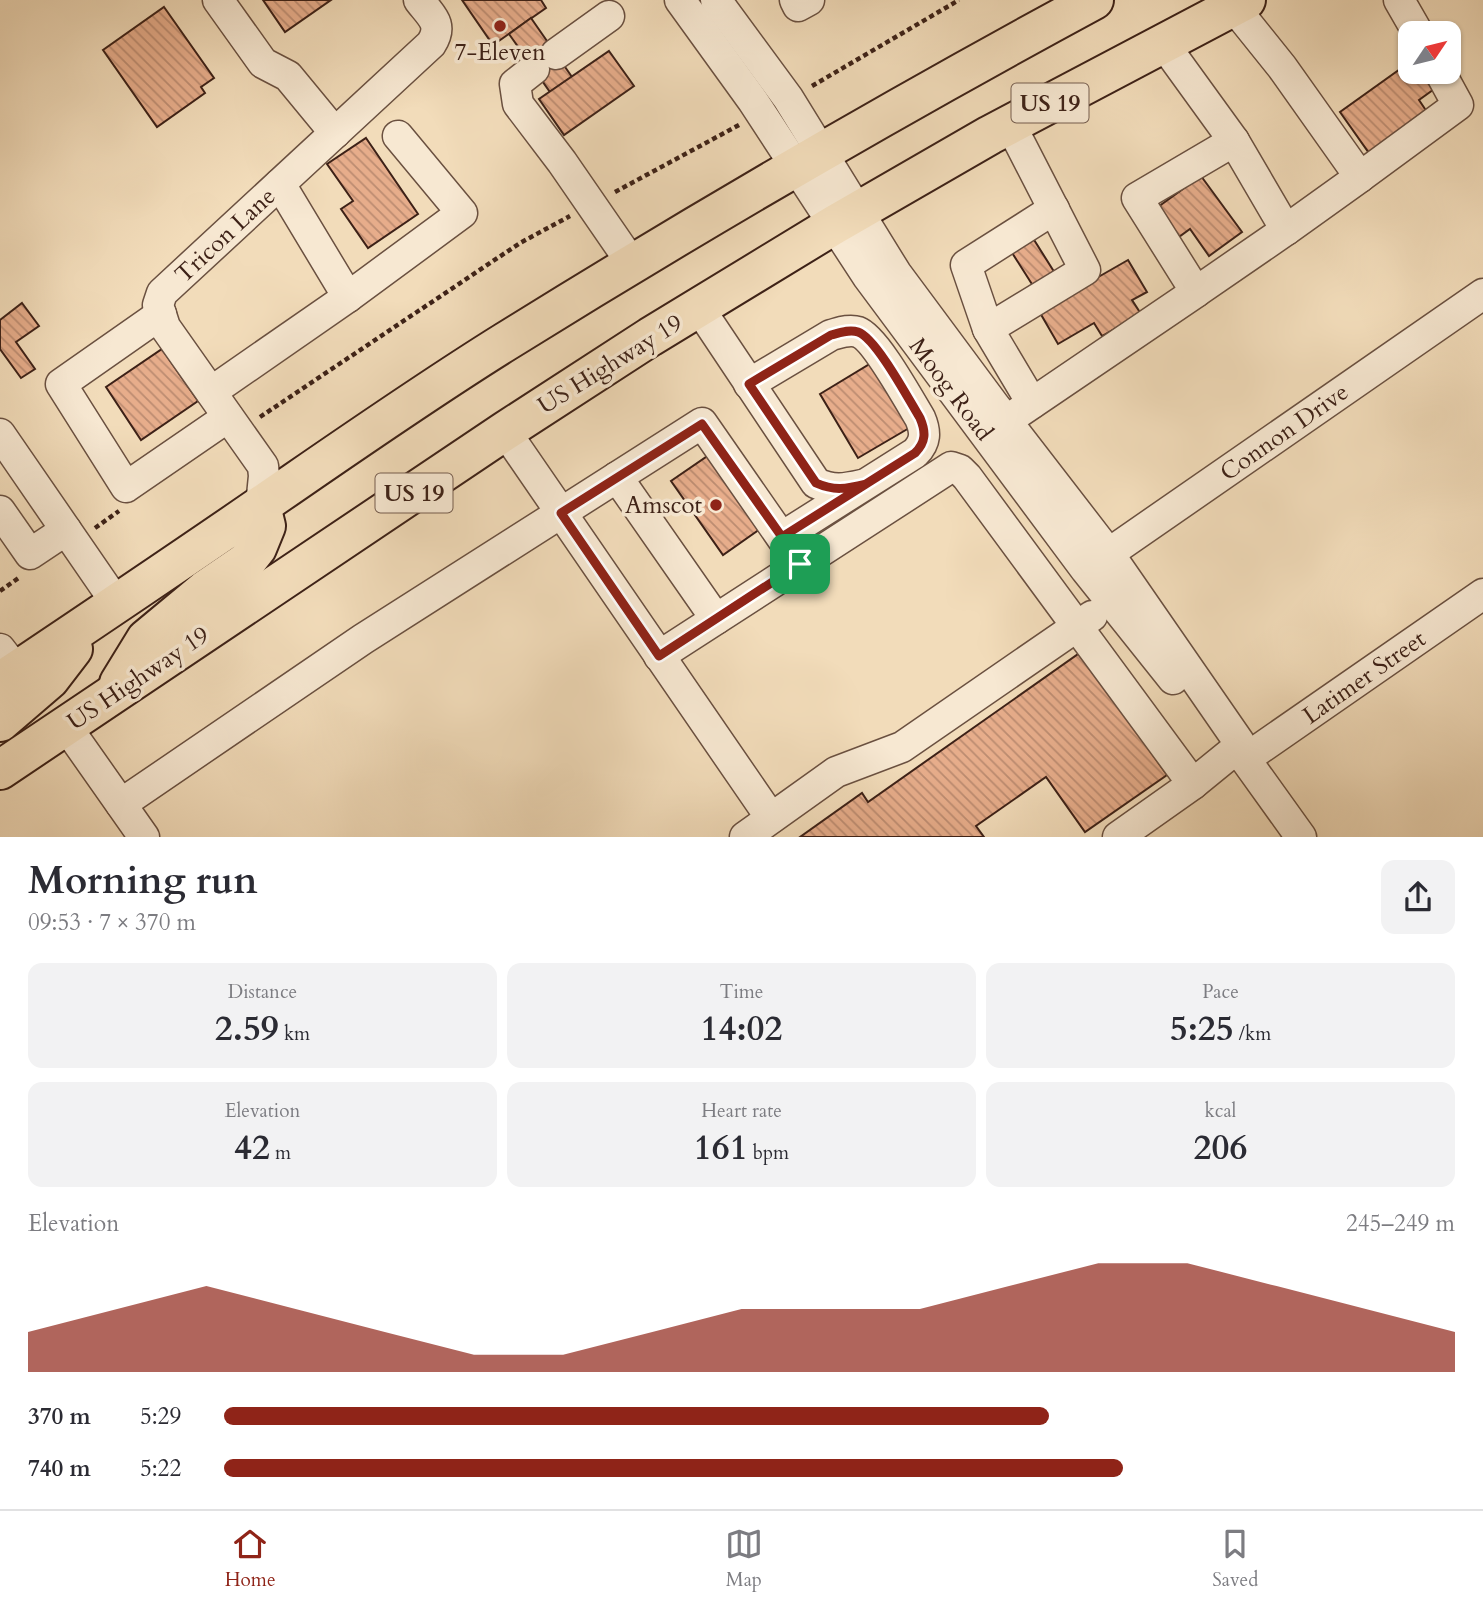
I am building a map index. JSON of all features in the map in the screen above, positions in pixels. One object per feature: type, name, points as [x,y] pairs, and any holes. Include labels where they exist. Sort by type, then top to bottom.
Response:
[{"type":"highway","name":"US 19","points":[[6,667],[107,611],[374,427],[503,343],[953,76],[1055,9],[1094,0]]},
{"type":"highway","name":"US Highway 19","points":[[0,770],[505,431],[650,337],[846,218],[1010,124],[1239,3]]},
{"type":"highway","points":[[113,694],[146,639],[205,590],[246,562],[257,548],[266,526],[261,506]]},
{"type":"highway","points":[[0,722],[50,679],[107,611]]},
{"type":"street","points":[[218,0],[263,63],[288,76],[335,133]]},
{"type":"street","name":"Tricon Lane","points":[[161,314],[158,305],[162,293],[432,44],[437,35],[437,26],[419,0]]},
{"type":"street","name":"Moog Road","points":[[680,0],[753,101],[809,160],[846,218],[896,273],[1006,421],[1097,562]]},
{"type":"street","name":"Moog Road","points":[[716,0],[788,98],[809,160]]},
{"type":"street","points":[[795,0],[798,6],[809,0]]},
{"type":"street","points":[[1399,0],[1411,21]]},
{"type":"street","points":[[1239,3],[1360,177]]},
{"type":"street","points":[[609,16],[515,84],[518,104],[633,265]]},
{"type":"street","points":[[1163,43],[1234,141],[1286,230]]},
{"type":"street","points":[[1006,421],[1286,230],[1458,105],[1447,84]]},
{"type":"street","points":[[988,329],[1085,270],[1010,124]]},
{"type":"street","points":[[211,392],[348,297],[461,213],[398,136]]},
{"type":"street","points":[[1196,292],[1137,198],[1234,141]]},
{"type":"street","points":[[280,184],[348,297]]},
{"type":"street","points":[[1032,403],[988,329],[965,265],[1054,209]]},
{"type":"street","name":"Moog Road","points":[[846,218],[868,278],[1239,742],[1238,756],[1301,837]]},
{"type":"street","name":"Connon Drive","points":[[1097,562],[1483,294]]},
{"type":"street","points":[[699,308],[816,483],[839,489],[866,484]]},
{"type":"street","points":[[234,424],[126,486],[61,384],[161,314],[165,327],[234,424],[263,466],[261,506]]},
{"type":"street","points":[[749,384],[831,335],[845,331],[858,332],[877,349],[925,428],[925,437],[915,453],[782,537]]},
{"type":"street","points":[[66,726],[130,826],[363,639],[702,424],[800,564]]},
{"type":"street","points":[[505,431],[771,818]]},
{"type":"street","points":[[0,434],[70,536],[107,611]]},
{"type":"street","points":[[659,656],[951,467],[960,470],[967,477],[1193,784]]},
{"type":"street","points":[[617,477],[716,619]]},
{"type":"street","points":[[1,511],[30,554],[70,536]]},
{"type":"street","name":"Latimer Street","points":[[1118,837],[1193,784],[1483,594]]},
{"type":"street","points":[[745,837],[836,772],[902,747],[1122,595]]},
{"type":"path","points":[[810,87],[959,0]]},
{"type":"path","points":[[234,424],[520,243],[715,138]]},
{"type":"path","points":[[70,536],[129,505]]},
{"type":"path","points":[[0,591],[21,577]]},
{"type":"building","points":[[263,0],[331,0],[285,32]]},
{"type":"building","name":"7-Eleven","points":[[462,0],[541,0],[546,8],[493,45]]},
{"type":"building","points":[[164,7],[214,78],[201,87],[205,93],[157,127],[103,50]]},
{"type":"building","points":[[531,18],[572,77],[550,92],[509,34]]},
{"type":"building","name":"7-Eleven","points":[[609,51],[634,86],[564,135],[539,99]]},
{"type":"building","points":[[1398,71],[1398,84],[1435,84],[1437,87],[1419,100],[1427,112],[1369,153],[1340,112]]},
{"type":"building","points":[[366,138],[418,214],[368,248],[341,209],[353,201],[327,164]]},
{"type":"building","points":[[1201,176],[1242,232],[1209,256],[1190,229],[1172,242],[1151,212]]},
{"type":"building","points":[[1031,235],[1058,278],[1037,292],[1009,248]]},
{"type":"building","points":[[1128,260],[1147,292],[1132,300],[1141,314],[1102,336],[1094,323],[1058,344],[1039,311]]},
{"type":"building","points":[[22,303],[39,326],[16,342],[35,369],[21,378],[0,349],[0,320]]},
{"type":"building","points":[[162,349],[198,401],[141,440],[106,387]]},
{"type":"building","points":[[878,359],[916,424],[858,458],[820,394]]},
{"type":"building","name":"Amscot","points":[[709,455],[760,529],[723,555],[671,481]]},
{"type":"building","points":[[1081,652],[1167,775],[1085,832],[1046,777],[976,826],[984,837],[800,837],[862,793],[868,802]]},
{"type":"place","name":"7-Eleven","points":[[500,26]]},
{"type":"place","name":"Amscot","points":[[716,505]]},
{"type":"route","points":[[800,564],[659,656],[561,513],[702,424],[782,537],[866,484],[851,488],[839,489],[816,483],[749,384],[831,335],[845,331],[858,332],[877,349],[920,418],[925,428],[925,437],[915,453],[782,537],[800,564]]}]
